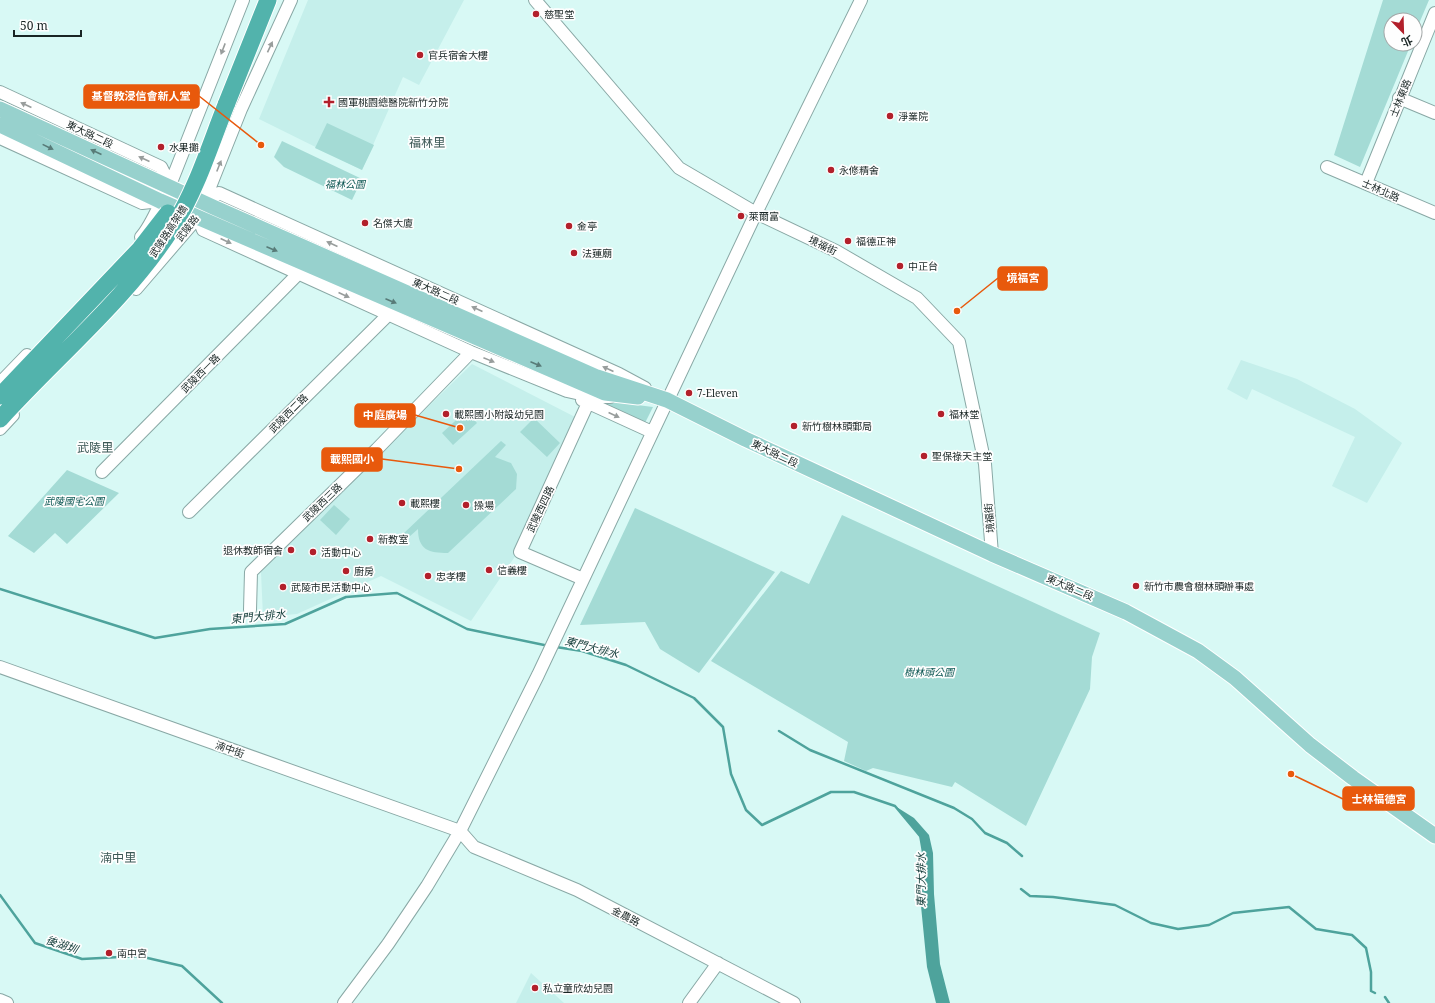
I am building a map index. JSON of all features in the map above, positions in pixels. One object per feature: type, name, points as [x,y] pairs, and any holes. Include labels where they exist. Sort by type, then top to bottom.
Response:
[{"type":"highway","name":"武陵路高架橋","points":[[0,419],[100,315],[158,249],[188,200],[259,0]]},
{"type":"highway","name":"武陵路高架橋","points":[[0,396],[160,226],[185,185],[268,0]]},
{"type":"highway","points":[[58,347],[71,311]]},
{"type":"highway","points":[[0,407],[58,347],[100,326]]},
{"type":"main road","name":"東大路二段","points":[[0,109],[170,185],[204,202],[597,376],[667,400],[752,442],[992,554],[1126,612],[1198,652],[1235,678],[1310,745],[1343,771],[1435,836]]},
{"type":"main road","name":"東大路二段","points":[[0,125],[160,201],[605,393],[667,400]]},
{"type":"street","points":[[0,383],[71,311],[145,232],[160,201],[170,185],[243,0]]},
{"type":"street","name":"武陵路","points":[[0,430],[128,298],[198,217],[241,109],[291,0]]},
{"type":"street","name":"境福街","points":[[536,0],[679,168],[756,213],[836,251],[917,298],[959,342],[985,464],[992,554]]},
{"type":"street","points":[[344,1003],[388,944],[427,886],[460,831],[544,663],[756,213],[860,0]]},
{"type":"street","name":"士林東路","points":[[1366,183],[1399,98],[1434,18]]},
{"type":"street","name":"東大路二段","points":[[0,92],[161,167],[170,185]]},
{"type":"street","points":[[1399,98],[1435,113]]},
{"type":"street","name":"東大路二段","points":[[0,138],[142,203],[160,201]]},
{"type":"street","name":"士林北路","points":[[1327,167],[1435,213]]},
{"type":"street","name":"東大路二段","points":[[198,217],[203,230],[471,352],[567,391],[588,403],[652,432]]},
{"type":"street","name":"武陵西一路","points":[[102,472],[298,274]]},
{"type":"street","name":"武陵西二路","points":[[190,512],[388,315]]},
{"type":"street","name":"武陵西三路","points":[[250,610],[250,572],[377,449],[471,352]]},
{"type":"street","name":"東大路二段","points":[[567,391],[594,397],[667,400]]},
{"type":"street","name":"武陵西四路","points":[[583,579],[520,552],[588,403]]},
{"type":"street","name":"湳中街","points":[[0,667],[460,831]]},
{"type":"street","name":"金農路","points":[[460,831],[474,847],[577,890],[794,1003]]},
{"type":"street","points":[[689,1003],[718,964]]},
{"type":"street","points":[[0,1000],[7,1003]]},
{"type":"shaded area","name":"國軍桃園總醫院新竹分院","points":[[308,0],[464,0],[419,85],[403,77],[362,170],[259,119]]},
{"type":"shaded area","points":[[1241,360],[1297,379],[1355,409],[1402,443],[1367,503],[1332,486],[1355,437],[1252,389],[1247,400],[1227,389]]},
{"type":"shaded area","points":[[472,364],[577,418],[516,555],[471,621],[381,576],[297,614],[263,617],[261,572],[312,519]]},
{"type":"shaded area","points":[[895,806],[914,818],[929,835],[933,853],[934,894],[940,964],[950,1003],[936,1003],[927,967],[921,906],[924,865],[919,836]]},
{"type":"shaded area","name":"私立童欣幼兒園","points":[[531,973],[564,1003],[516,1003]]},
{"type":"green space","points":[[1383,0],[1429,0],[1423,14],[1423,12],[1383,12],[1383,52],[1408,52],[1360,167],[1334,155]]},
{"type":"green space","points":[[327,123],[374,145],[362,170],[315,148]]},
{"type":"green space","name":"福林公園","points":[[282,141],[362,179],[352,200],[284,167],[274,157]]},
{"type":"green space","points":[[589,399],[653,407],[644,425]]},
{"type":"green space","points":[[466,411],[477,423],[453,445],[442,433]]},
{"type":"green space","points":[[534,418],[560,443],[547,457],[520,432]]},
{"type":"green space","points":[[501,441],[506,445],[495,457],[511,463],[517,474],[516,489],[448,553],[430,551],[422,546],[418,529],[409,537],[403,534]]},
{"type":"green space","name":"武陵國宅公園","points":[[67,470],[119,493],[67,544],[55,533],[34,553],[8,536]]},
{"type":"green space","points":[[334,505],[350,519],[336,535],[320,520]]},
{"type":"green space","points":[[635,508],[775,572],[699,673],[660,649],[645,622],[580,625]]},
{"type":"green space","name":"樹林頭公園","points":[[842,515],[1100,633],[1092,657],[1090,689],[1026,826],[955,782],[952,787],[873,768],[866,771],[844,761],[848,742],[711,661],[781,571],[809,584]]},
{"type":"waterway","name":"東門大排水","points":[[0,589],[155,638],[210,629],[285,624],[346,597],[397,593],[467,629],[549,646]]},
{"type":"waterway","name":"東門大排水","points":[[556,647],[582,651],[626,665],[694,698],[723,727],[731,774],[746,810],[762,825],[831,792],[854,792],[895,806],[920,836]]},
{"type":"waterway","points":[[779,731],[810,750],[954,808],[972,819],[985,833],[1007,843],[1022,856]]},
{"type":"waterway","points":[[1021,889],[1030,896],[1053,897],[1115,905],[1151,923],[1178,929],[1209,925],[1233,913],[1289,907],[1316,929],[1352,935],[1366,948],[1371,972],[1371,991],[1375,993]]},
{"type":"waterway","name":"後湖圳","points":[[0,895],[35,943],[82,959],[139,956],[182,966],[222,1003]]},
{"type":"waterway","points":[[1385,997],[1389,1003]]},
{"type":"place","name":"慈聖堂","points":[[536,14]]},
{"type":"place","name":"官兵宿舍大樓","points":[[420,55]]},
{"type":"place","name":"國軍桃園總醫院新竹分院","points":[[329,102]]},
{"type":"place","name":"淨業院","points":[[890,116]]},
{"type":"place","name":"基督教浸信會新人堂","points":[[261,145]]},
{"type":"place","name":"水果攤","points":[[161,147]]},
{"type":"place","name":"永修精舍","points":[[831,170]]},
{"type":"place","name":"萊爾富","points":[[741,216]]},
{"type":"place","name":"名傑大廈","points":[[365,223]]},
{"type":"place","name":"金亭","points":[[569,226]]},
{"type":"place","name":"福德正神","points":[[848,241]]},
{"type":"place","name":"法蓮廟","points":[[574,253]]},
{"type":"place","name":"中正台","points":[[900,266]]},
{"type":"place","name":"境福宮","points":[[957,311]]},
{"type":"place","name":"7-Eleven","points":[[689,393]]},
{"type":"place","name":"載熙國小附設幼兒園","points":[[446,414]]},
{"type":"place","name":"福林堂","points":[[941,414]]},
{"type":"place","name":"新竹樹林頭郵局","points":[[794,426]]},
{"type":"place","name":"中庭廣場","points":[[460,428]]},
{"type":"place","name":"聖保祿天主堂","points":[[924,456]]},
{"type":"place","name":"載熙國小","points":[[459,469]]},
{"type":"place","name":"載熙樓","points":[[402,503]]},
{"type":"place","name":"操場","points":[[466,505]]},
{"type":"place","name":"新教室","points":[[370,539]]},
{"type":"place","name":"退休教師宿舍","points":[[291,550]]},
{"type":"place","name":"活動中心","points":[[313,552]]},
{"type":"place","name":"信義樓","points":[[489,570]]},
{"type":"place","name":"廚房","points":[[346,571]]},
{"type":"place","name":"忠孝樓","points":[[428,576]]},
{"type":"place","name":"新竹市農會樹林頭辦事處","points":[[1136,586]]},
{"type":"place","name":"武陵市民活動中心","points":[[283,587]]},
{"type":"place","name":"士林福德宮","points":[[1291,774]]},
{"type":"place","name":"南中宮","points":[[109,953]]},
{"type":"place","name":"私立童欣幼兒園","points":[[535,988]]},
{"type":"district","name":"福林里","points":[[427,142]]},
{"type":"district","name":"武陵里","points":[[95,447]]},
{"type":"district","name":"湳中里","points":[[118,857]]}]
